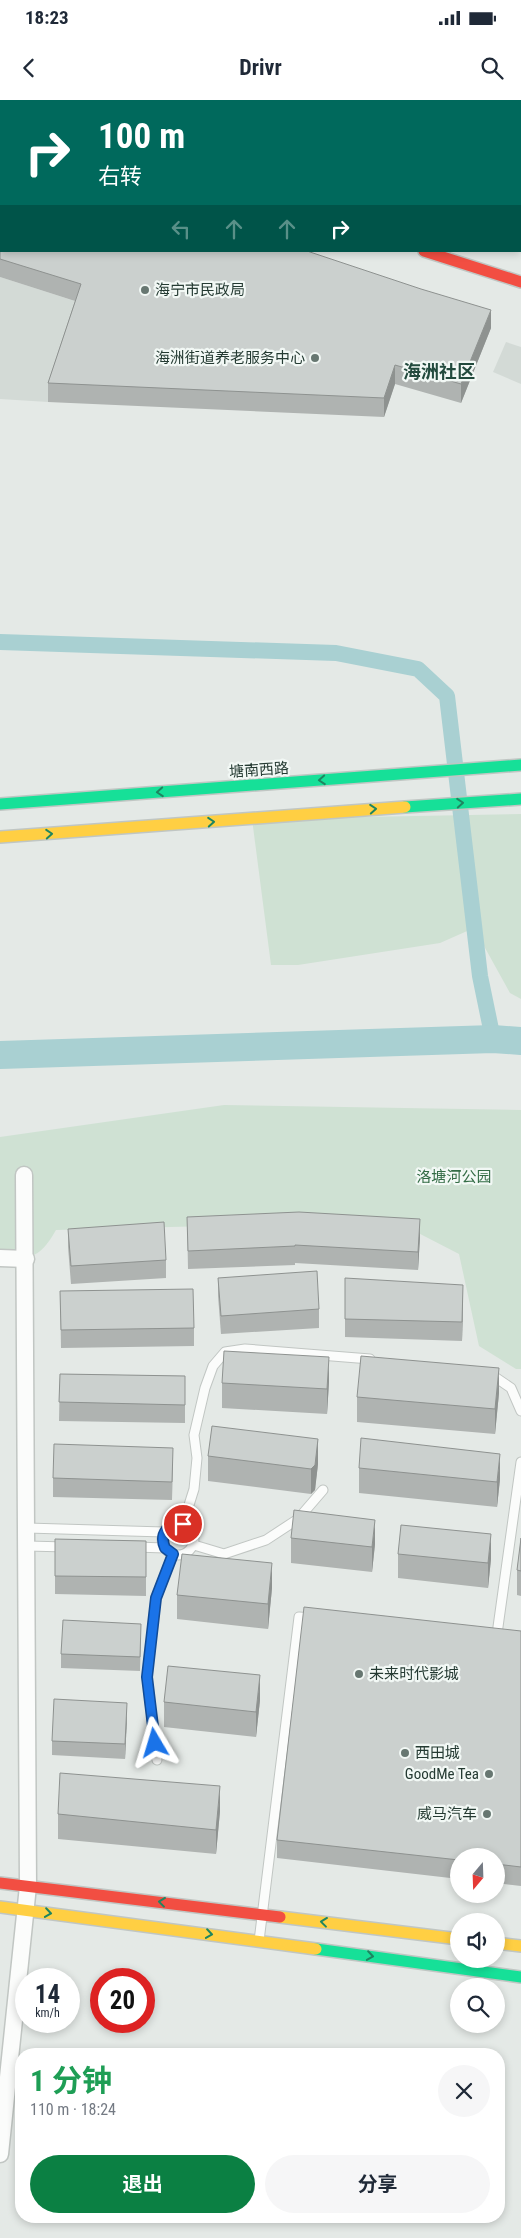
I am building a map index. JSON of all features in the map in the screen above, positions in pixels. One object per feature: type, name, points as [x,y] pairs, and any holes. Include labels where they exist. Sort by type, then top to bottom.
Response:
[{"type":"main road","points":[[427,252],[521,282]]},
{"type":"main road","name":"塘南西路","points":[[0,804],[521,765]]},
{"type":"main road","points":[[0,837],[521,799]]},
{"type":"main road","points":[[0,1883],[450,1938]]},
{"type":"main road","points":[[0,1907],[521,1977]]},
{"type":"main road","points":[[505,1944],[521,1946]]},
{"type":"street","points":[[0,2154],[28,1886],[26,1259],[24,1176]]},
{"type":"street","points":[[0,1258],[26,1259]]},
{"type":"lane","points":[[183,1524],[194,1490],[197,1458],[194,1435],[205,1388],[213,1366],[225,1352],[245,1349],[384,1360]]},
{"type":"lane","points":[[479,1369],[492,1374],[511,1388],[521,1411]]},
{"type":"lane","points":[[487,1633],[501,1634],[521,1462]]},
{"type":"lane","points":[[194,1544],[224,1554],[266,1540],[298,1519],[323,1490]]},
{"type":"lane","points":[[172,1524],[183,1524],[188,1526],[194,1534],[194,1544],[188,1552],[173,1554],[165,1548],[162,1542],[164,1532],[172,1524]]},
{"type":"lane","points":[[27,1528],[164,1532]]},
{"type":"lane","points":[[27,1546],[76,1547]]},
{"type":"lane","points":[[125,1547],[165,1548]]},
{"type":"lane","points":[[157,1760],[147,1677],[156,1598],[173,1554]]},
{"type":"lane","points":[[259,1941],[299,1617],[328,1619]]},
{"type":"shaded area","points":[[0,277],[81,303],[48,402],[0,399]]},
{"type":"shaded area","points":[[506,342],[521,347],[521,384],[493,372]]},
{"type":"green space","points":[[521,814],[521,999],[510,993],[474,928],[440,943],[298,965],[271,965],[252,819]]},
{"type":"green space","name":"洛塘河公园","points":[[224,1105],[521,1110],[521,1369],[516,1369],[479,1346],[459,1254],[395,1221],[56,1230],[45,1246],[34,1255],[20,1258],[0,1258],[0,1137]]},
{"type":"building","points":[[0,252],[310,252],[491,310],[461,384],[395,365],[384,398],[48,383],[81,284],[0,259]]},
{"type":"building","points":[[299,1212],[420,1219],[418,1252],[295,1245],[188,1251],[187,1217]]},
{"type":"building","points":[[164,1222],[166,1260],[71,1266],[68,1229]]},
{"type":"building","points":[[317,1271],[319,1309],[221,1316],[218,1278]]},
{"type":"building","points":[[345,1278],[463,1285],[462,1322],[345,1319]]},
{"type":"building","points":[[193,1289],[194,1328],[61,1330],[60,1291]]},
{"type":"building","points":[[224,1351],[329,1357],[327,1389],[222,1383]]},
{"type":"building","points":[[361,1356],[499,1368],[495,1409],[357,1397]]},
{"type":"building","points":[[60,1374],[185,1376],[185,1405],[59,1402]]},
{"type":"building","points":[[212,1426],[318,1439],[315,1465],[311,1469],[208,1456]]},
{"type":"building","points":[[361,1438],[500,1454],[497,1482],[359,1468]]},
{"type":"building","points":[[54,1444],[173,1448],[172,1482],[53,1478]]},
{"type":"building","points":[[294,1510],[375,1520],[372,1547],[291,1538]]},
{"type":"building","points":[[401,1525],[491,1534],[488,1563],[398,1554]]},
{"type":"building","points":[[521,1538],[521,1571],[517,1570]]},
{"type":"building","points":[[55,1539],[146,1541],[146,1577],[55,1576]]},
{"type":"building","points":[[182,1554],[272,1563],[268,1604],[177,1595]]},
{"type":"building","name":"西田城","points":[[304,1607],[521,1631],[521,1867],[505,1865],[505,1848],[450,1848],[450,1859],[277,1840]]},
{"type":"building","points":[[63,1620],[141,1624],[140,1657],[61,1654]]},
{"type":"building","points":[[168,1666],[260,1675],[256,1712],[164,1702]]},
{"type":"building","points":[[54,1699],[127,1703],[125,1744],[52,1741]]},
{"type":"building","points":[[60,1773],[220,1786],[216,1830],[58,1814]]},
{"type":"waterway","points":[[0,642],[336,653],[418,669],[447,696],[480,976],[493,1039]]},
{"type":"waterway","points":[[0,1055],[493,1039],[521,1041]]},
{"type":"traffic: fast","points":[[0,804],[521,765]]},
{"type":"traffic: fast","points":[[405,807],[521,799]]},
{"type":"traffic: fast","points":[[316,1949],[521,1977]]},
{"type":"traffic: slow","points":[[0,837],[405,807]]},
{"type":"traffic: slow","points":[[0,1907],[316,1949]]},
{"type":"traffic: slow","points":[[280,1917],[450,1938]]},
{"type":"traffic: slow","points":[[505,1944],[521,1946]]},
{"type":"traffic: jam","points":[[427,252],[521,282]]},
{"type":"traffic: jam","points":[[0,1883],[280,1917]]},
{"type":"place","name":"海宁市民政局","points":[[145,290]]},
{"type":"place","name":"海洲街道养老服务中心","points":[[315,358]]},
{"type":"place","name":"未来时代影城","points":[[359,1674]]},
{"type":"place","name":"西田城","points":[[405,1753]]},
{"type":"place","name":"GoodMe Tea","points":[[489,1774]]},
{"type":"place","name":"威马汽车","points":[[487,1814]]},
{"type":"district","name":"海洲社区","points":[[439,372]]},
{"type":"route","points":[[155,1743],[147,1677],[156,1598],[173,1554],[165,1548],[162,1537],[172,1524],[183,1524]]}]
